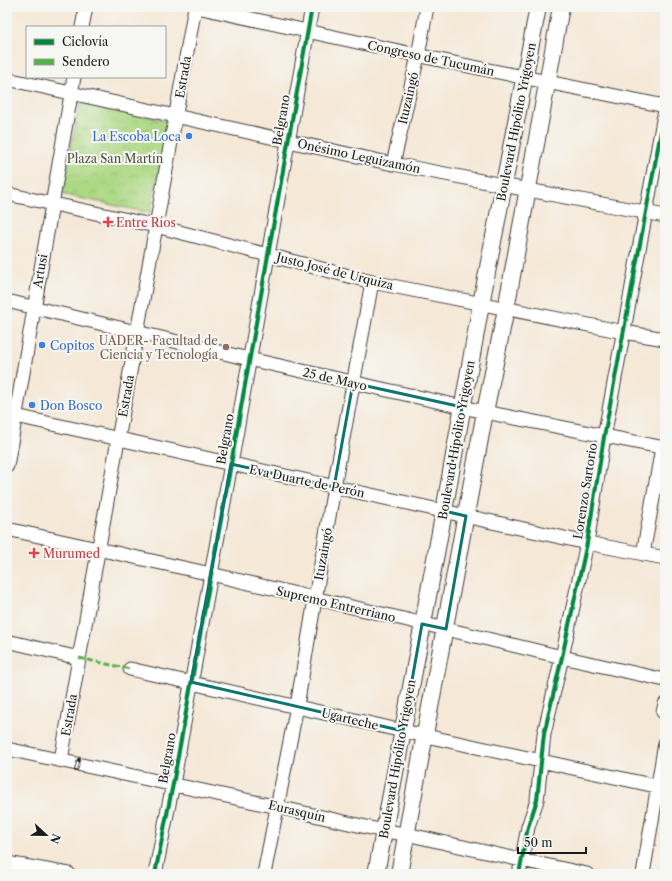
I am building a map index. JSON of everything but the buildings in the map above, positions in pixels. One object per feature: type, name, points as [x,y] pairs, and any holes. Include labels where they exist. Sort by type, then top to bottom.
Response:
[{"type":"main road","name":"Boulevard Hipólito Yrigoyen","points":[[376,874],[481,304],[538,7]]},
{"type":"main road","name":"Boulevard Hipólito Yrigoyen","points":[[399,874],[446,629],[485,412],[506,309],[561,7]]},
{"type":"street","points":[[82,26],[86,7]]},
{"type":"street","name":"Congreso de Tucumán","points":[[196,7],[418,56],[665,106]]},
{"type":"street","name":"Estrada","points":[[61,760],[196,7]]},
{"type":"street","name":"Belgrano","points":[[155,874],[173,784],[231,464],[267,254],[312,7]]},
{"type":"street","name":"Ituzaingó","points":[[393,164],[418,56],[427,7]]},
{"type":"street","name":"Artusi","points":[[7,466],[11,415],[34,307],[74,78]]},
{"type":"street","name":"Onésimo Leguizamón","points":[[7,79],[393,164],[665,216]]},
{"type":"street","name":"Lorenzo Sartorio","points":[[519,874],[528,827],[537,800],[544,734],[587,543],[604,437],[665,110]]},
{"type":"street","name":"Justo José de Urquiza","points":[[7,194],[156,226],[372,282],[665,339]]},
{"type":"street","name":"Ituzaingó","points":[[264,874],[297,706],[334,487],[372,282]]},
{"type":"street","name":"25 de Mayo","points":[[7,301],[353,383],[604,437],[664,448]]},
{"type":"street","name":"Eva Duarte de Perón","points":[[11,415],[587,543],[665,558]]},
{"type":"street","points":[[643,554],[664,448]]},
{"type":"street","name":"Supremo Entrerriano","points":[[7,529],[211,574],[665,680]]},
{"type":"street","points":[[7,641],[79,658]]},
{"type":"street","name":"Ugarteche","points":[[130,669],[425,736],[661,787]]},
{"type":"street","points":[[643,874],[661,787],[665,743]]},
{"type":"street","name":"Eurasquín","points":[[7,749],[278,806],[384,831],[406,834],[588,874]]},
{"type":"street","points":[[7,863],[69,874]]},
{"type":"highlighted area","points":[[353,383],[462,407],[444,511],[466,516],[446,629],[422,624],[403,731],[191,682],[231,464],[334,487]]},
{"type":"green space","name":"Plaza San Martín","points":[[80,103],[169,121],[150,213],[61,194]]},
{"type":"railway","points":[[76,770],[79,760]]},
{"type":"marked path","points":[[79,658],[130,669]]},
{"type":"cycle path","points":[[155,874],[173,784],[231,464],[312,7]]},
{"type":"cycle path","points":[[519,874],[528,827],[537,800],[544,734],[587,543],[604,437],[665,110]]},
{"type":"place","name":"La Escoba Loca","points":[[189,136]]},
{"type":"place","name":"Entre Ríos","points":[[108,222]]},
{"type":"place","name":"Copitos","points":[[42,345]]},
{"type":"place","name":"UADER- Facultad de Ciencia y Tecnología","points":[[226,347]]},
{"type":"place","name":"Don Bosco","points":[[32,405]]},
{"type":"place","name":"Murumed","points":[[34,553]]}]
